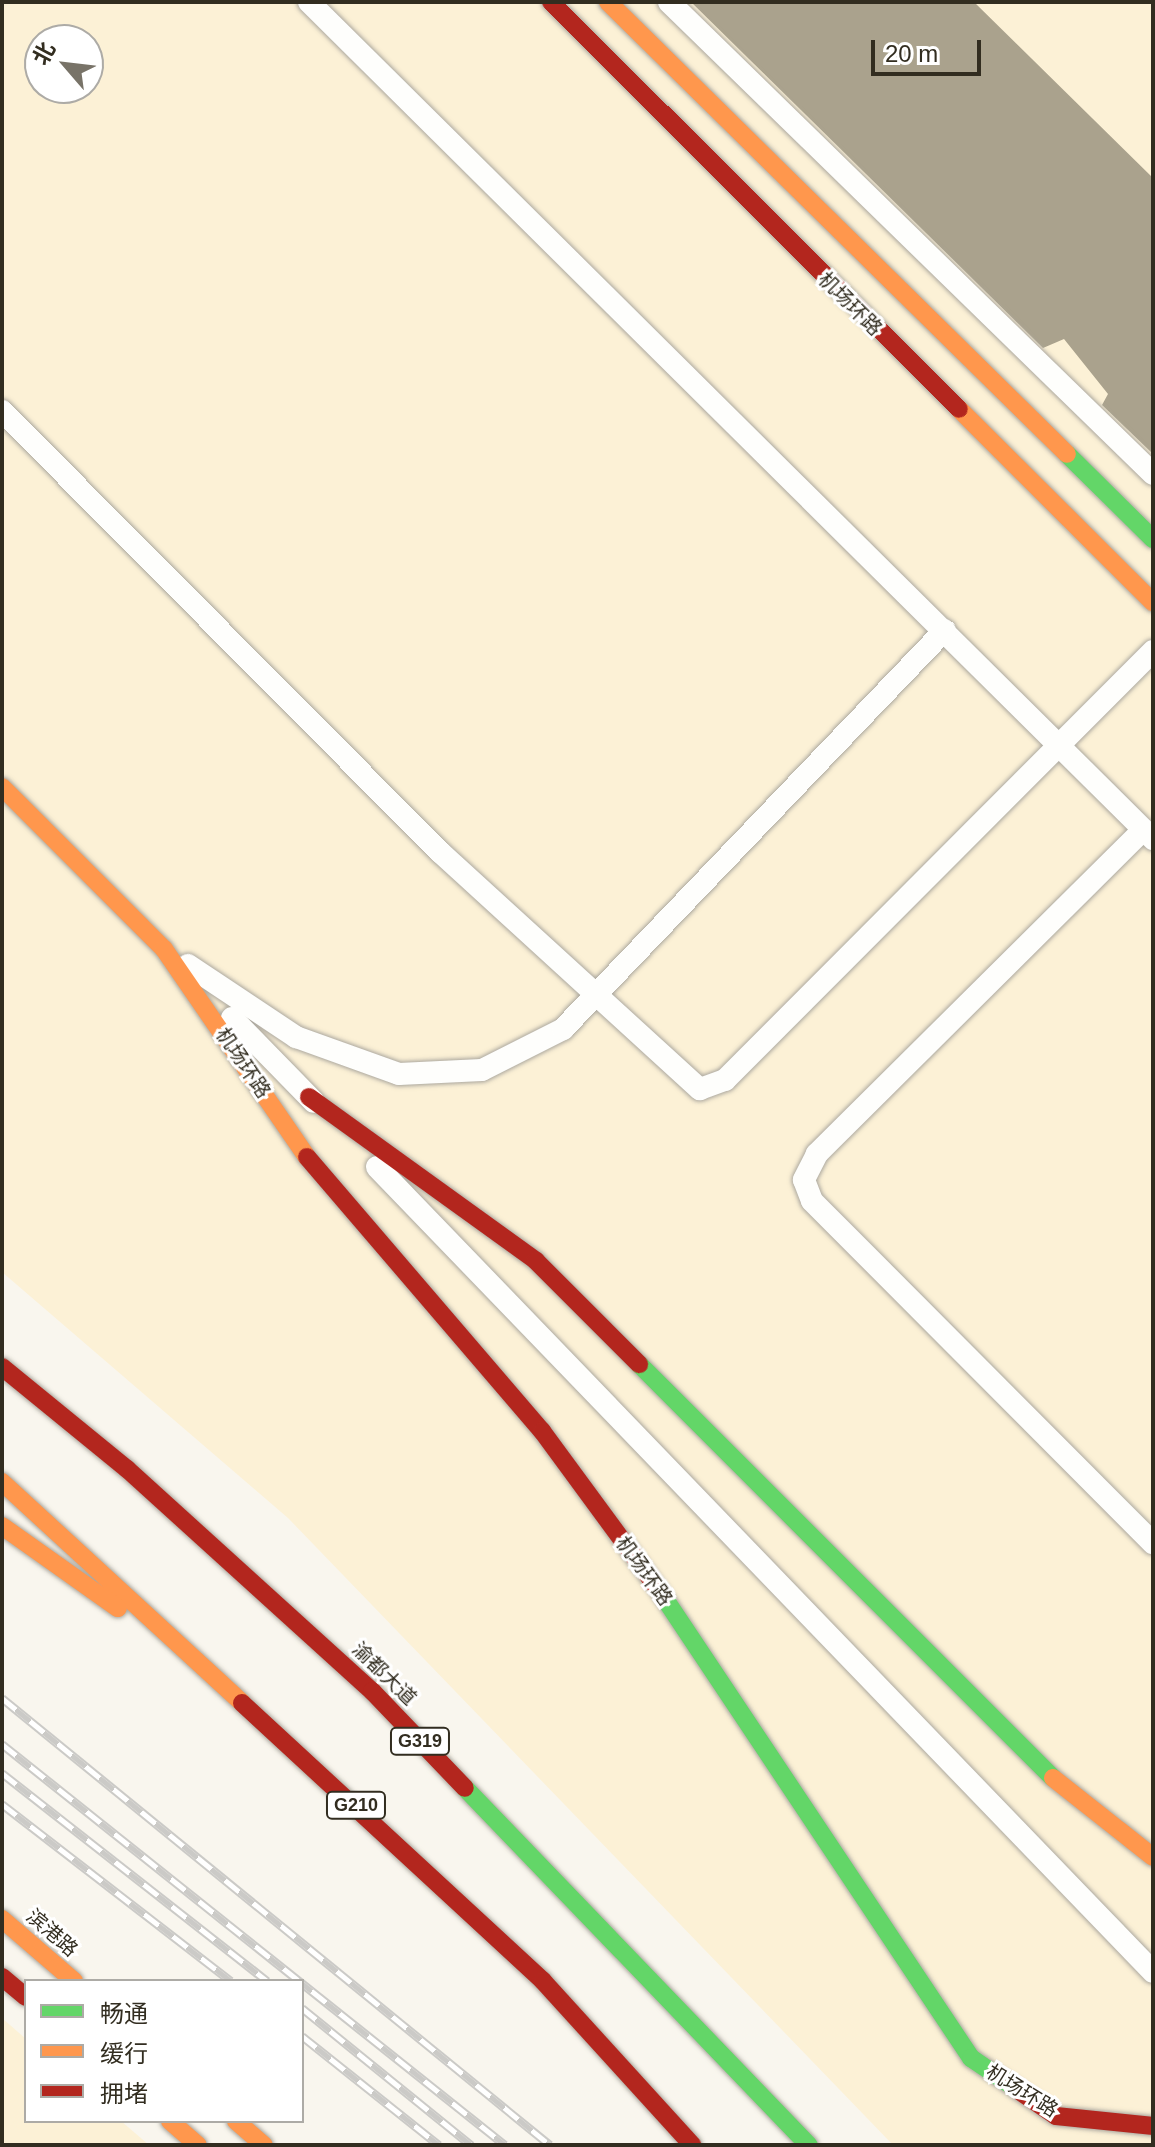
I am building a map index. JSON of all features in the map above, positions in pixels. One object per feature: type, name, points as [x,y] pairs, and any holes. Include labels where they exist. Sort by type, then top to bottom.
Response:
[{"type":"main road","name":"机场环路","points":[[551,2],[1153,602]]},
{"type":"main road","points":[[608,2],[1153,539]]},
{"type":"main road","name":"机场环路","points":[[2,787],[164,949],[321,1177],[542,1431],[666,1600],[971,2058],[1056,2116],[1153,2126]]},
{"type":"main road","points":[[309,1097],[536,1261],[1049,1775],[1153,1857]]},
{"type":"main road","name":"渝都大道","points":[[2,1367],[127,1469],[372,1691],[809,2145]]},
{"type":"main road","name":"G210","points":[[2,1482],[182,1653],[543,1981],[692,2145]]},
{"type":"main road","points":[[2,1526],[182,1653]]},
{"type":"main road","name":"滨港路","points":[[2,1919],[72,1979]]},
{"type":"main road","points":[[2,1977],[24,1995]]},
{"type":"main road","points":[[172,2123],[198,2145]]},
{"type":"main road","points":[[238,2123],[264,2145]]},
{"type":"lane","points":[[309,2],[1061,744],[1148,834],[817,1154],[804,1180],[812,1201],[1153,1543]]},
{"type":"lane","points":[[669,2],[1153,474]]},
{"type":"lane","points":[[2,411],[440,852],[688,1081],[711,1089],[1153,651]]},
{"type":"lane","points":[[164,949],[296,1037],[399,1074],[482,1070],[563,1029],[596,998],[945,630]]},
{"type":"lane","name":"机场环路","points":[[164,949],[1153,1972]]},
{"type":"shaded area","points":[[2,2],[1153,2],[1153,2145],[893,2145],[288,1518],[2,1272]]},
{"type":"shaded area","points":[[2,2018],[24,2037],[24,2123],[123,2123],[149,2145],[2,2145]]},
{"type":"building","points":[[691,2],[974,2],[1153,178],[1153,454],[1102,405],[1108,394],[1064,339],[1043,348]]},
{"type":"railway","points":[[2,1698],[550,2145]]},
{"type":"railway","points":[[2,1744],[297,1979]]},
{"type":"railway","points":[[2,1773],[264,1979]]},
{"type":"railway","points":[[2,1804],[228,1979]]},
{"type":"railway","points":[[304,1985],[505,2145]]},
{"type":"railway","points":[[304,2010],[471,2145]]},
{"type":"railway","points":[[304,2038],[439,2145]]},
{"type":"traffic: fast","points":[[1067,454],[1153,539]]},
{"type":"traffic: fast","points":[[639,1364],[1053,1778]]},
{"type":"traffic: fast","points":[[661,1593],[971,2058],[1012,2086]]},
{"type":"traffic: fast","points":[[465,1788],[809,2145]]},
{"type":"traffic: slow","points":[[608,2],[1067,454]]},
{"type":"traffic: slow","points":[[959,409],[1153,602]]},
{"type":"traffic: slow","points":[[2,787],[164,949],[307,1157]]},
{"type":"traffic: slow","points":[[2,1482],[242,1703]]},
{"type":"traffic: slow","points":[[2,1526],[118,1608]]},
{"type":"traffic: slow","points":[[1053,1778],[1153,1857]]},
{"type":"traffic: slow","points":[[2,1919],[72,1979]]},
{"type":"traffic: slow","points":[[172,2123],[198,2145]]},
{"type":"traffic: slow","points":[[238,2123],[264,2145]]},
{"type":"traffic: jam","points":[[551,2],[959,409]]},
{"type":"traffic: jam","points":[[309,1097],[536,1261],[639,1364]]},
{"type":"traffic: jam","points":[[307,1157],[542,1431],[661,1593]]},
{"type":"traffic: jam","points":[[2,1367],[127,1469],[372,1691],[465,1788]]},
{"type":"traffic: jam","points":[[242,1703],[543,1981],[692,2145]]},
{"type":"traffic: jam","points":[[2,1977],[24,1995]]},
{"type":"traffic: jam","points":[[1012,2086],[1056,2116],[1153,2126]]}]
